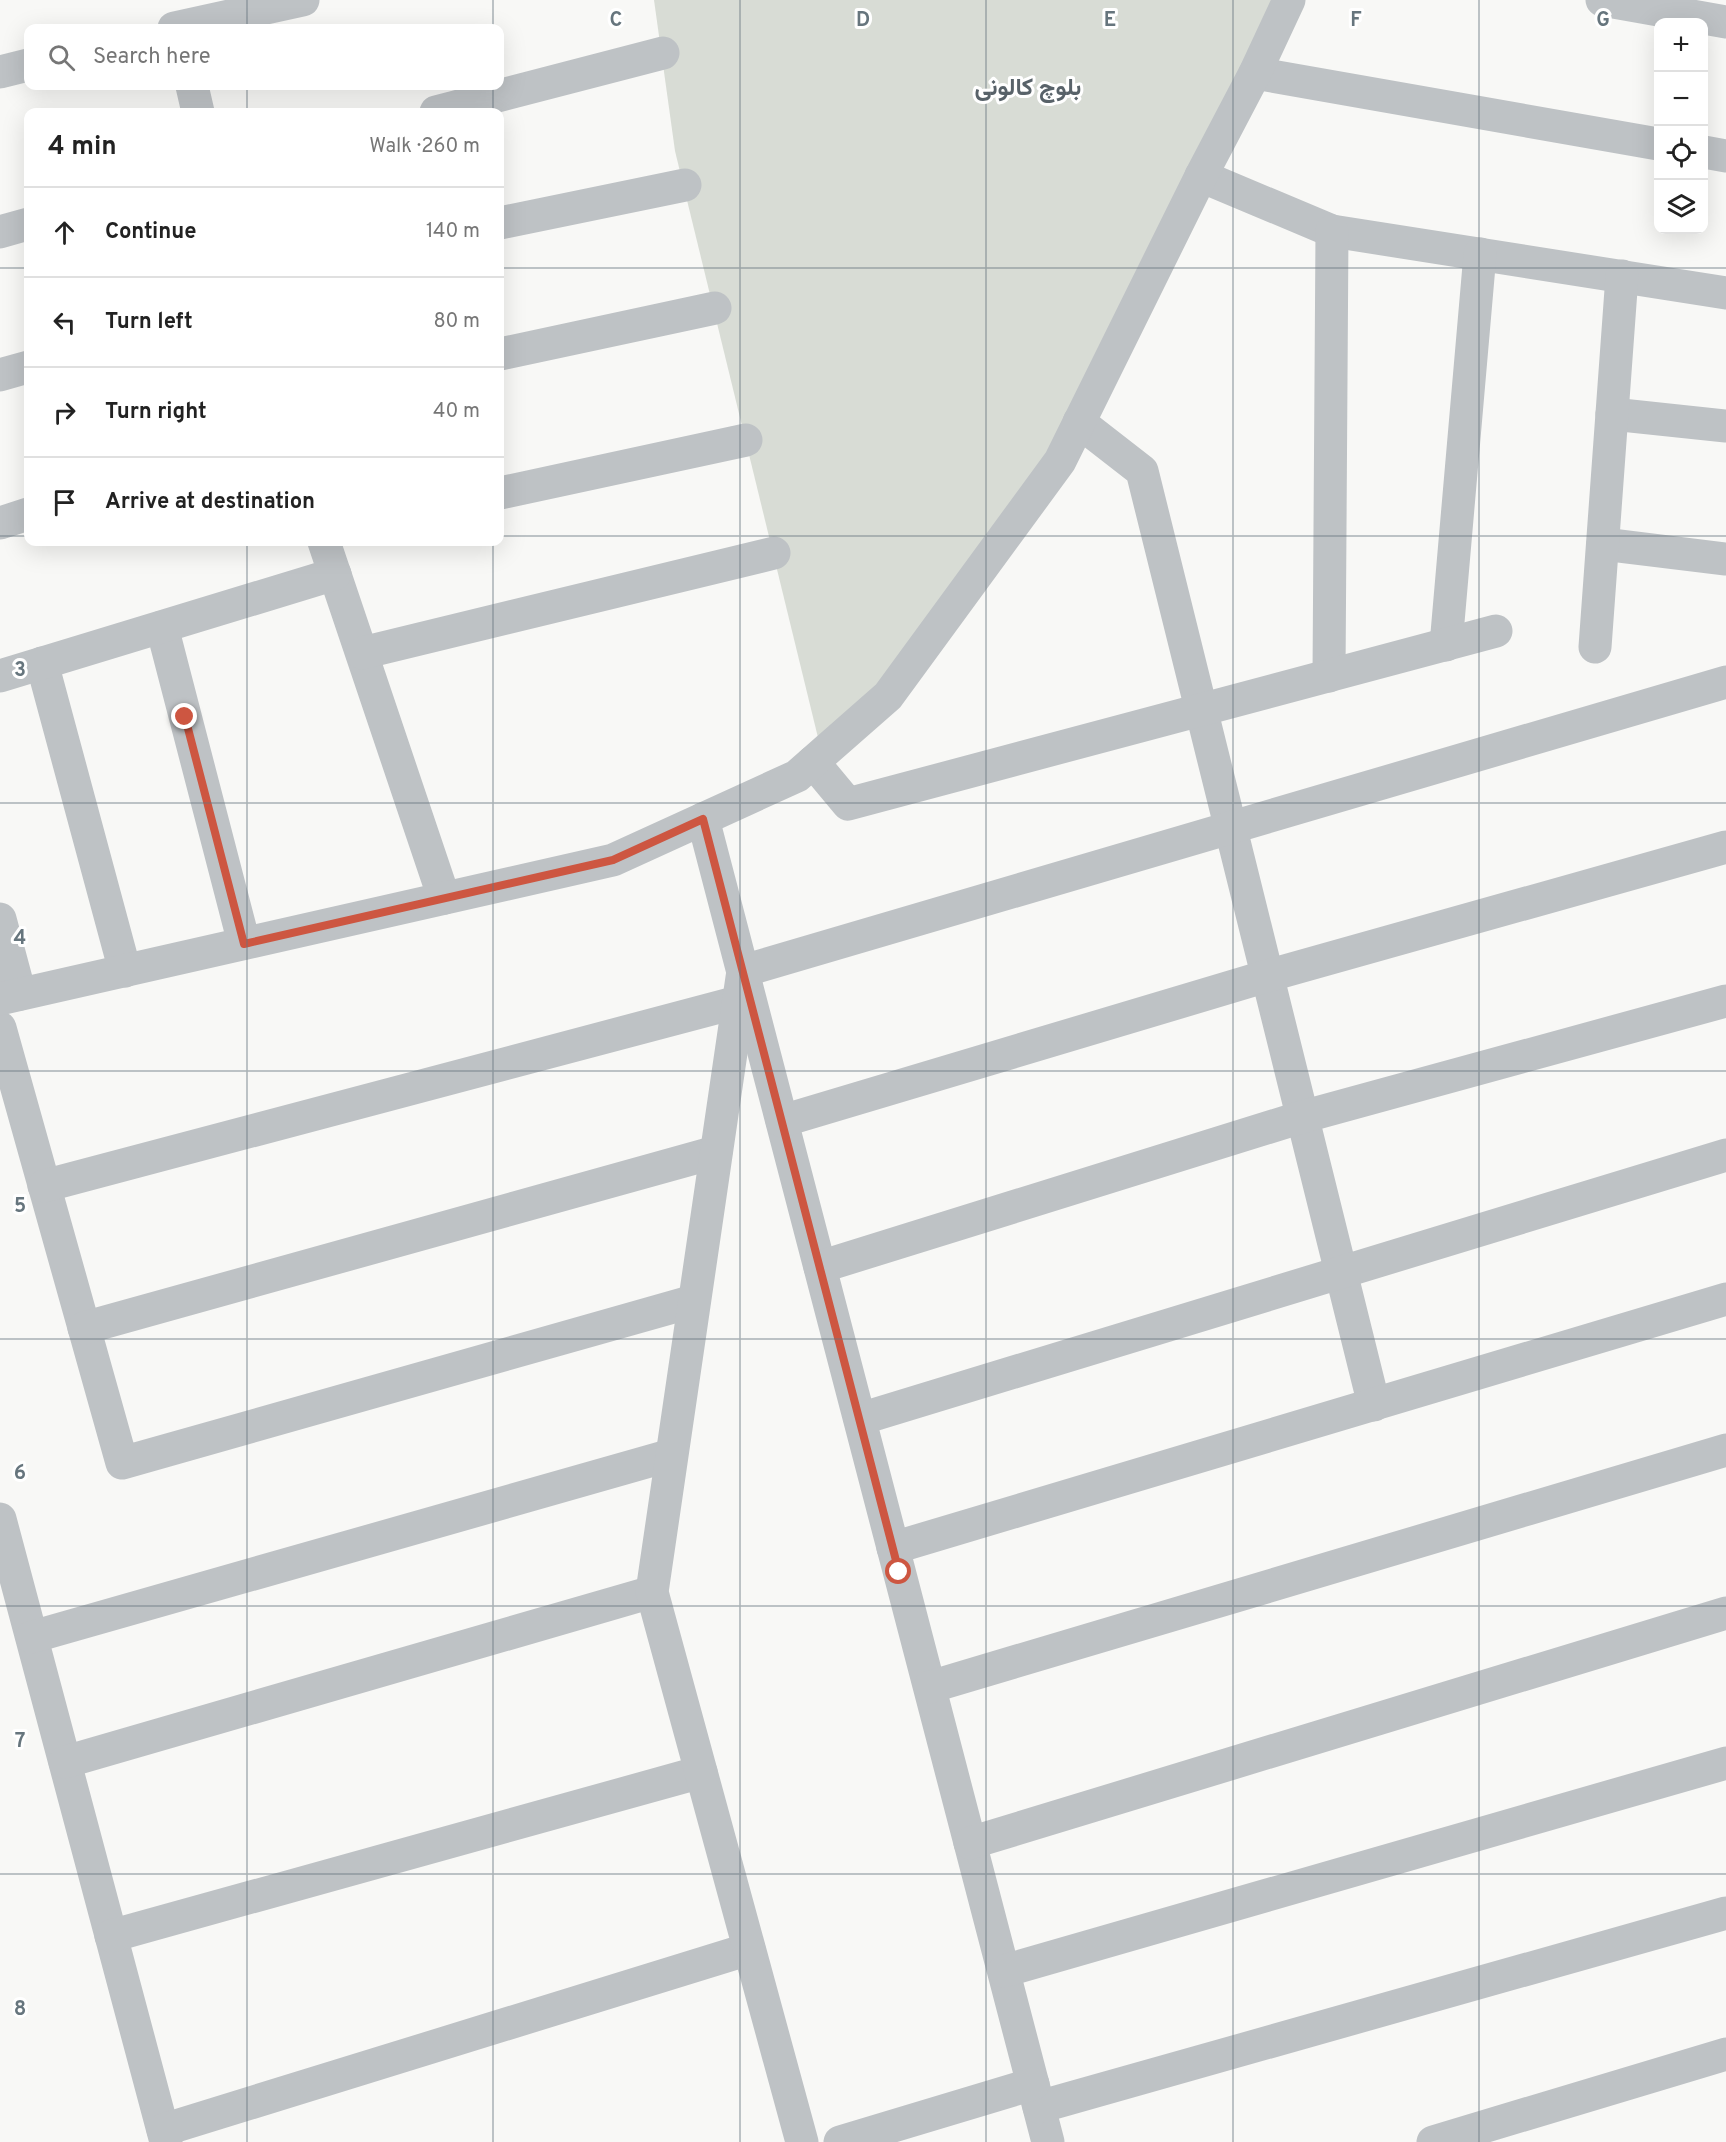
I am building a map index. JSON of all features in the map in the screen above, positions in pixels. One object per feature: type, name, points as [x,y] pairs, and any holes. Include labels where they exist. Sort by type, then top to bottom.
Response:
[{"type":"street","points":[[181,21],[303,0]]},
{"type":"street","points":[[0,919],[10,997],[613,860],[797,776],[888,696],[1060,461],[1201,176],[1255,73],[1289,0]]},
{"type":"street","points":[[1602,0],[1726,22]]},
{"type":"street","points":[[451,108],[663,53]]},
{"type":"street","points":[[0,72],[24,66]]},
{"type":"street","points":[[1255,73],[1654,143]]},
{"type":"street","points":[[193,90],[197,108]]},
{"type":"street","points":[[1708,153],[1726,156]]},
{"type":"street","points":[[1201,176],[1332,231],[1726,293]]},
{"type":"street","points":[[504,222],[685,185]]},
{"type":"street","points":[[0,232],[24,225]]},
{"type":"street","points":[[1329,676],[1332,231]]},
{"type":"street","points":[[1446,645],[1480,254]]},
{"type":"street","points":[[1595,647],[1622,276]]},
{"type":"street","points":[[504,353],[714,308]]},
{"type":"street","points":[[0,375],[24,368]]},
{"type":"street","points":[[1612,414],[1726,426]]},
{"type":"street","points":[[1079,422],[1142,471],[1374,1405]]},
{"type":"street","points":[[504,492],[746,440]]},
{"type":"street","points":[[0,523],[24,515]]},
{"type":"street","points":[[1603,544],[1726,559]]},
{"type":"street","points":[[325,546],[444,898]]},
{"type":"street","points":[[362,653],[774,553]]},
{"type":"street","points":[[0,676],[335,574]]},
{"type":"street","points":[[162,627],[244,944]]},
{"type":"street","points":[[813,762],[848,804],[1496,632]]},
{"type":"street","points":[[42,663],[125,971]]},
{"type":"street","points":[[44,1186],[740,987],[1230,828],[1726,682]]},
{"type":"street","points":[[703,819],[740,987],[782,1121],[1048,2142]]},
{"type":"street","points":[[782,1121],[1267,976],[1726,847]]},
{"type":"street","points":[[740,987],[652,1592],[802,2142]]},
{"type":"street","points":[[820,1267],[1302,1117],[1726,1001]]},
{"type":"street","points":[[0,1028],[122,1463],[694,1301]]},
{"type":"street","points":[[84,1328],[716,1152]]},
{"type":"street","points":[[860,1419],[1726,1155]]},
{"type":"street","points":[[893,1548],[1726,1299]]},
{"type":"street","points":[[930,1687],[1726,1450]]},
{"type":"street","points":[[32,1637],[671,1455]]},
{"type":"street","points":[[0,1519],[165,2136],[749,1949]]},
{"type":"street","points":[[65,1762],[652,1592]]},
{"type":"street","points":[[970,1842],[1726,1612]]},
{"type":"street","points":[[1004,1971],[1726,1763]]},
{"type":"street","points":[[111,1936],[701,1772]]},
{"type":"street","points":[[840,2142],[1036,2095],[1726,1913]]},
{"type":"street","points":[[1433,2142],[1726,2054]]},
{"type":"shaded area","points":[[654,0],[1286,0],[1059,462],[822,754],[675,151]]},
{"type":"district","name":"بلوچ کالونی","points":[[1028,89]]},
{"type":"route","points":[[185,717],[244,944],[613,860],[703,819],[899,1572]]}]
